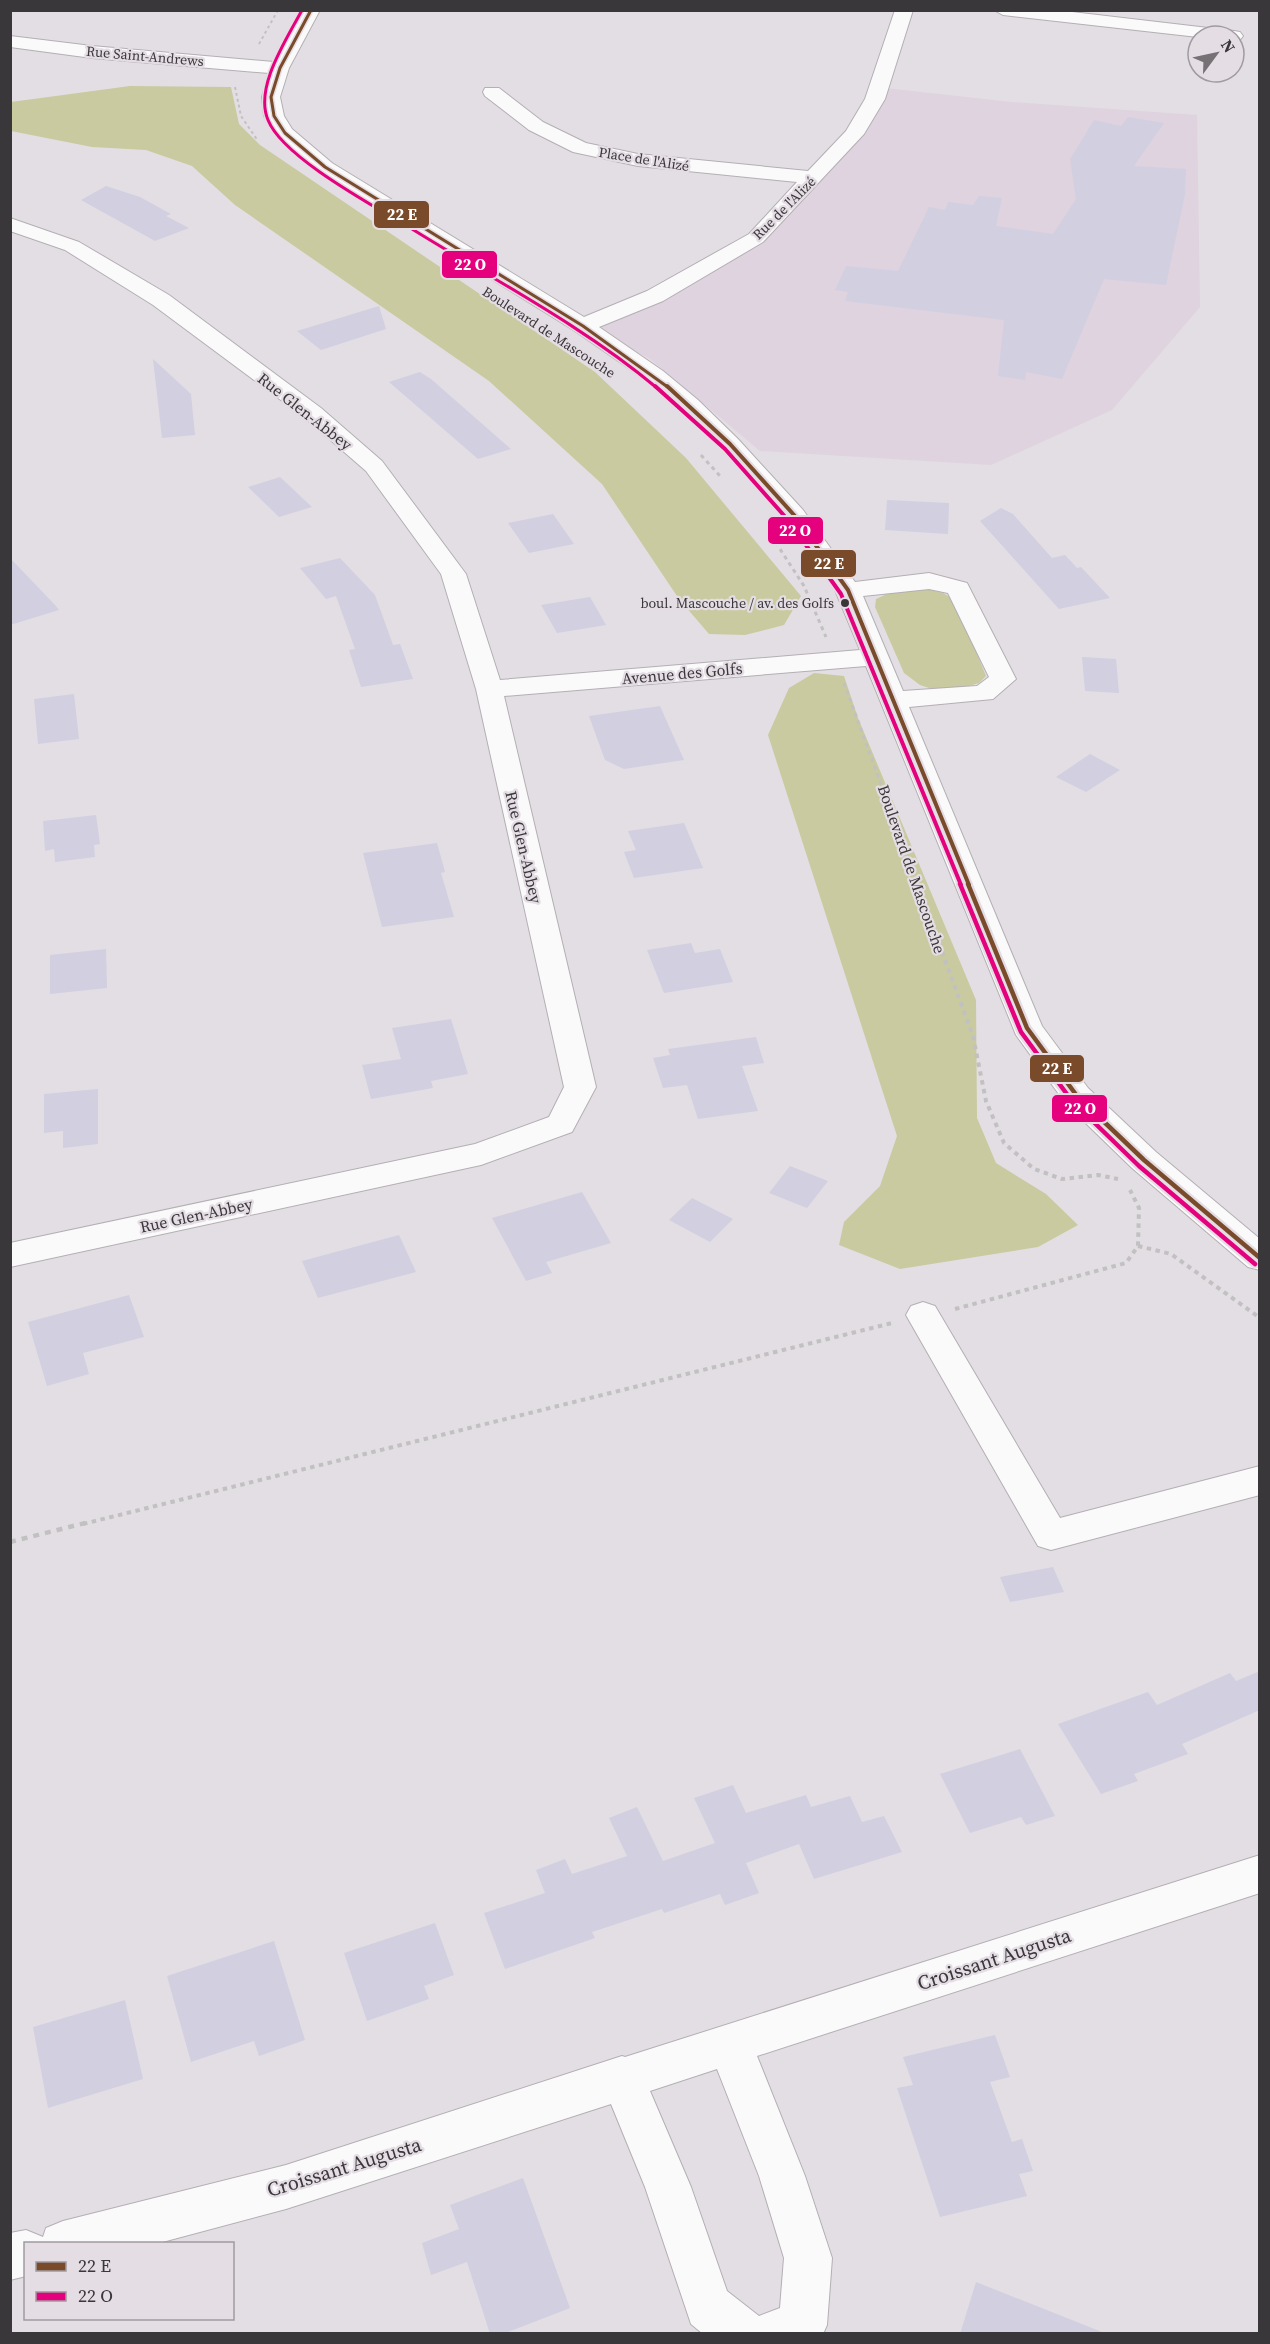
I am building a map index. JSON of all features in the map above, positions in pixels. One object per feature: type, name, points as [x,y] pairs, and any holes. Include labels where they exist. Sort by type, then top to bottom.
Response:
[{"type":"street","name":"Boulevard de Mascouche","points":[[311,10],[280,68],[271,97],[274,116],[285,133],[325,167],[583,326],[655,376],[690,405],[730,444],[794,515],[848,590],[1027,1028],[1077,1096],[1144,1160],[1260,1258]]},
{"type":"street","name":"Rue de l'Alizé","points":[[583,326],[655,296],[756,238],[854,134],[873,104],[904,10]]},
{"type":"street","points":[[1002,10],[1186,31]]},
{"type":"street","name":"Rue Saint-Andrews","points":[[10,41],[92,52],[280,68]]},
{"type":"street","name":"Place de l'Alizé","points":[[492,92],[536,126],[580,148],[638,160],[814,178]]},
{"type":"street","name":"Rue Glen-Abbey","points":[[10,224],[72,246],[160,300],[313,413],[374,466],[453,574],[489,689],[580,1087],[561,1124],[481,1154],[10,1255]]},
{"type":"street","points":[[848,590],[930,582],[958,588],[1003,680],[984,693],[894,700]]},
{"type":"street","name":"Avenue des Golfs","points":[[489,689],[874,657]]},
{"type":"street","points":[[923,1315],[1051,1535],[1260,1480]]},
{"type":"street","name":"Croissant Augusta","points":[[71,2242],[286,2187],[622,2077],[1260,1874]]},
{"type":"street","points":[[729,2043],[782,2176],[808,2258],[803,2325],[773,2334]]},
{"type":"street","points":[[622,2077],[668,2187],[708,2307],[743,2334]]},
{"type":"path","points":[[255,50],[278,10]]},
{"type":"path","points":[[236,81],[234,97],[251,135],[260,142]]},
{"type":"path","points":[[698,453],[727,483]]},
{"type":"path","points":[[767,529],[804,586],[828,643]]},
{"type":"path","name":"Boulevard de Mascouche","points":[[844,682],[972,1036],[986,1101],[1004,1143],[1034,1169],[1062,1179],[1098,1175],[1122,1180],[1139,1208],[1138,1246]]},
{"type":"path","points":[[10,1542],[923,1315],[977,1305],[1126,1263],[1138,1246],[1171,1254],[1260,1318]]},
{"type":"shaded area","points":[[876,87],[1011,102],[1197,115],[1200,307],[1112,410],[991,465],[760,451],[649,358],[583,326],[756,238],[854,134]]},
{"type":"green space","points":[[130,86],[231,87],[239,124],[260,145],[595,372],[686,458],[801,596],[784,625],[745,635],[709,634],[679,599],[602,484],[489,381],[235,205],[192,166],[146,150],[92,147],[11,131],[11,102]]},
{"type":"green space","points":[[927,589],[943,593],[955,600],[986,676],[979,683],[965,687],[932,689],[920,685],[904,673],[875,607],[876,599],[889,593]]},
{"type":"green space","points":[[814,673],[844,676],[858,718],[976,1000],[977,1118],[996,1163],[1046,1194],[1078,1225],[1038,1247],[900,1269],[839,1245],[844,1222],[880,1186],[897,1136],[768,735],[789,688]]},
{"type":"building","points":[[1128,117],[1164,123],[1134,166],[1186,169],[1185,194],[1166,285],[1104,279],[1062,379],[1026,372],[1025,380],[998,376],[1004,320],[845,301],[848,292],[835,290],[846,266],[898,271],[929,207],[945,210],[948,202],[973,205],[979,196],[1002,198],[996,226],[1053,234],[1076,199],[1070,159],[1094,120],[1121,126]]},
{"type":"building","points":[[106,186],[140,197],[171,214],[166,216],[189,228],[155,241],[81,200]]},
{"type":"building","points":[[379,306],[386,329],[321,350],[297,331]]},
{"type":"building","points":[[153,359],[191,394],[195,435],[162,438]]},
{"type":"building","points":[[420,372],[511,449],[478,459],[389,382]]},
{"type":"building","points":[[280,477],[312,507],[279,517],[248,487]]},
{"type":"building","points":[[887,500],[949,503],[948,534],[885,530]]},
{"type":"building","points":[[1001,508],[1013,514],[1052,558],[1065,555],[1077,568],[1081,567],[1110,598],[1059,609],[980,521]]},
{"type":"building","points":[[553,514],[574,544],[529,553],[508,523]]},
{"type":"building","points":[[10,558],[55,605],[59,610],[10,625]]},
{"type":"building","points":[[340,558],[375,595],[393,645],[400,644],[413,679],[361,687],[349,650],[355,649],[336,596],[326,599],[300,568]]},
{"type":"building","points":[[590,597],[606,625],[557,633],[541,605]]},
{"type":"building","points":[[1082,657],[1116,659],[1119,693],[1085,691]]},
{"type":"building","points":[[74,694],[79,739],[38,744],[34,699]]},
{"type":"building","points":[[660,706],[684,760],[624,769],[605,760],[589,716]]},
{"type":"building","points":[[1090,754],[1120,770],[1086,792],[1056,777]]},
{"type":"building","points":[[96,815],[100,844],[94,845],[95,857],[55,862],[54,849],[45,851],[43,821]]},
{"type":"building","points":[[684,823],[703,868],[634,878],[624,852],[636,850],[628,831]]},
{"type":"building","points":[[437,843],[445,872],[441,873],[454,917],[382,927],[363,853]]},
{"type":"building","points":[[691,943],[695,953],[720,949],[733,982],[664,993],[647,950]]},
{"type":"building","points":[[106,949],[107,988],[50,994],[50,955]]},
{"type":"building","points":[[451,1019],[468,1074],[431,1081],[433,1088],[371,1099],[362,1065],[401,1059],[392,1028]]},
{"type":"building","points":[[756,1037],[764,1063],[742,1066],[758,1111],[698,1119],[687,1085],[663,1088],[653,1058],[670,1055],[668,1049]]},
{"type":"building","points":[[98,1089],[98,1144],[63,1148],[63,1131],[44,1133],[44,1094]]},
{"type":"building","points":[[790,1166],[828,1181],[807,1208],[769,1193]]},
{"type":"building","points":[[582,1192],[611,1243],[546,1262],[552,1273],[526,1281],[492,1218]]},
{"type":"building","points":[[692,1198],[733,1219],[710,1242],[669,1220]]},
{"type":"building","points":[[399,1235],[416,1272],[318,1298],[302,1261]]},
{"type":"building","points":[[129,1295],[144,1337],[83,1353],[89,1374],[47,1386],[28,1322]]},
{"type":"building","points":[[1053,1567],[1064,1592],[1010,1602],[1000,1577]]},
{"type":"building","points":[[1260,1671],[1260,1710],[1182,1744],[1188,1754],[1134,1774],[1138,1781],[1101,1794],[1058,1724],[1148,1692],[1157,1705],[1230,1673],[1236,1681]]},
{"type":"building","points":[[1020,1749],[1055,1816],[1026,1825],[1021,1817],[970,1833],[940,1774]]},
{"type":"building","points":[[733,1785],[746,1813],[806,1795],[811,1807],[850,1796],[862,1822],[884,1816],[902,1852],[814,1879],[799,1844],[746,1863],[759,1893],[725,1905],[720,1894],[664,1913],[662,1909],[592,1932],[595,1938],[505,1969],[484,1913],[545,1893],[536,1870],[565,1859],[572,1874],[627,1856],[609,1818],[637,1807],[663,1861],[715,1843],[694,1798]]},
{"type":"building","points":[[435,1923],[454,1975],[424,1986],[429,1999],[367,2021],[344,1953]]},
{"type":"building","points":[[274,1941],[305,2040],[259,2056],[254,2041],[191,2062],[167,1976]]},
{"type":"building","points":[[125,2000],[143,2079],[48,2108],[33,2027]]},
{"type":"building","points":[[995,2035],[1010,2077],[990,2082],[1012,2142],[1022,2139],[1033,2171],[1019,2174],[1027,2196],[940,2217],[897,2088],[913,2085],[903,2057]]},
{"type":"building","points":[[523,2178],[570,2308],[503,2334],[490,2334],[467,2262],[431,2275],[422,2243],[459,2229],[450,2205]]},
{"type":"building","points":[[976,2282],[1102,2332],[1102,2334],[960,2334]]},
{"type":"transit line","points":[[302,10],[273,65],[264,95],[267,119],[279,138],[321,173],[579,332],[650,382],[725,449],[788,520],[841,594],[1021,1032],[1072,1101],[1139,1166],[1255,1264]]},
{"type":"transit line","points":[[311,10],[280,68],[271,97],[274,116],[285,133],[325,167],[583,326],[655,376],[690,405],[730,444],[794,515],[848,590],[1027,1028],[1077,1096],[1144,1160],[1260,1258]]},
{"type":"place","name":"boul. Mascouche / av. des Golfs","points":[[845,603]]}]
